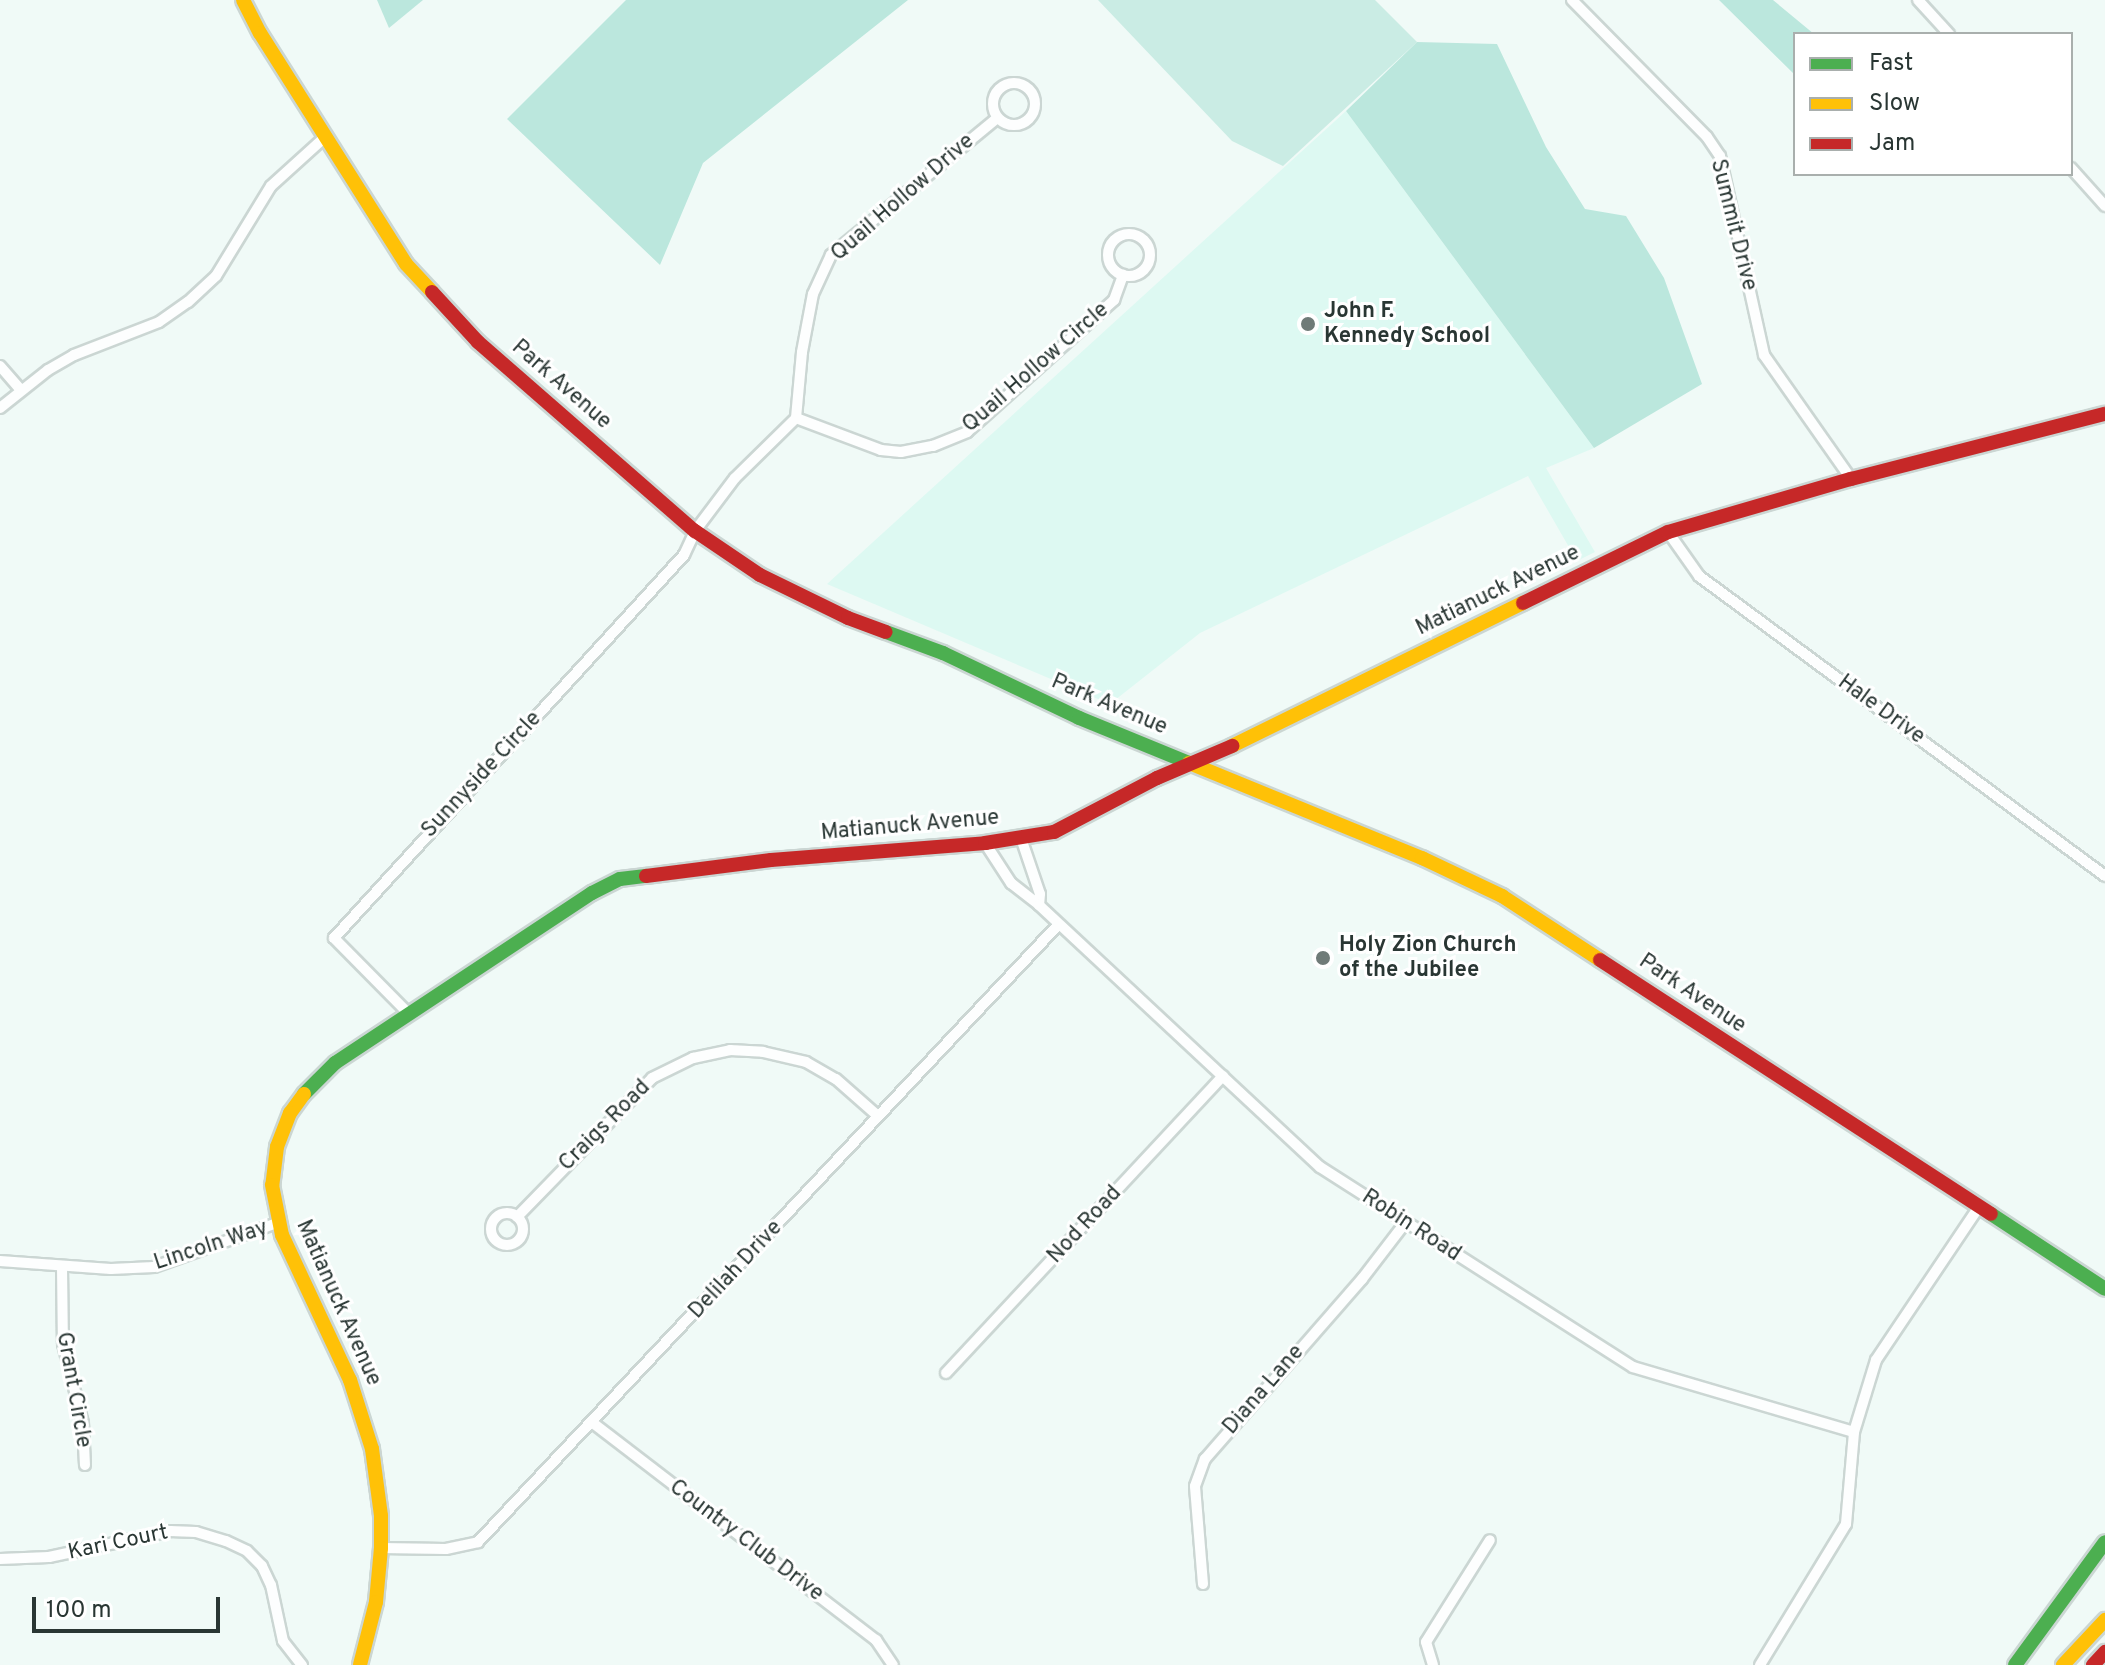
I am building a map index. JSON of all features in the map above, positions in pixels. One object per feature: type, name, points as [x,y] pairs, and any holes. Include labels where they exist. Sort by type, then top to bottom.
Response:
[{"type":"main road","name":"Park Avenue","points":[[243,0],[406,264],[438,302],[478,342],[695,531],[760,575],[848,618],[943,653],[1067,713],[1422,858],[1502,896],[2105,1289]]},
{"type":"main road","name":"Matianuck Avenue","points":[[360,1665],[376,1602],[381,1548],[378,1484],[362,1413],[277,1223],[273,1194],[274,1166],[282,1130],[294,1106],[325,1071],[592,893],[620,879],[771,860],[985,843],[1054,832],[1157,778],[1195,764],[1668,532],[1851,479],[2105,414]]},
{"type":"main road","points":[[2015,1665],[2105,1542]]},
{"type":"main road","points":[[2063,1665],[2105,1620]]},
{"type":"main road","points":[[2093,1665],[2105,1652]]},
{"type":"street","name":"Summit Drive","points":[[1572,0],[1707,137],[1720,156],[1764,355],[1851,479]]},
{"type":"street","points":[[1918,0],[1947,32]]},
{"type":"street","points":[[1021,84],[1031,93],[1035,105],[1026,122],[1014,126],[997,118],[993,100],[1003,86],[1021,84]]},
{"type":"street","name":"Quail Hollow Drive","points":[[796,418],[802,352],[813,294],[831,255],[997,118]]},
{"type":"street","points":[[0,408],[20,389],[74,355],[159,322],[188,302],[216,276],[271,186],[325,137]]},
{"type":"street","points":[[2073,170],[2105,206]]},
{"type":"street","name":"Quail Hollow Circle","points":[[1135,235],[1149,250],[1148,264],[1137,274],[1123,275],[1109,262],[1109,249],[1116,238],[1135,235]]},
{"type":"street","name":"Quail Hollow Circle","points":[[796,418],[891,451],[933,446],[967,432],[1114,300],[1123,275]]},
{"type":"street","points":[[0,366],[20,389]]},
{"type":"street","points":[[695,531],[735,478],[796,418]]},
{"type":"street","name":"Sunnyside Circle","points":[[408,1013],[334,938],[684,555],[695,531]]},
{"type":"street","name":"Hale Drive","points":[[1668,532],[1699,576],[2105,876]]},
{"type":"street","points":[[1021,838],[1040,894],[1039,905]]},
{"type":"street","name":"Robin Road","points":[[985,843],[1011,883],[1039,905],[1320,1167],[1633,1367],[1854,1432]]},
{"type":"street","name":"Delilah Drive","points":[[381,1548],[446,1549],[478,1542],[1058,925]]},
{"type":"street","name":"Craigs Road","points":[[517,1217],[652,1078],[693,1058],[730,1050],[763,1052],[806,1062],[836,1079],[878,1116]]},
{"type":"street","name":"Nod Road","points":[[946,1373],[1223,1076]]},
{"type":"street","points":[[1760,1665],[1846,1524],[1854,1432],[1876,1360],[1978,1208]]},
{"type":"street","name":"Lincoln Way","points":[[0,1261],[62,1267],[154,1267],[277,1223]]},
{"type":"street","name":"Diana Lane","points":[[1203,1584],[1195,1486],[1205,1459],[1362,1279],[1405,1223]]},
{"type":"street","name":"Grant Circle","points":[[62,1267],[63,1344],[83,1423],[85,1465]]},
{"type":"street","name":"Country Club Drive","points":[[593,1423],[876,1640],[893,1665]]},
{"type":"street","name":"Kari Court","points":[[0,1559],[49,1557],[170,1531],[196,1532],[226,1541],[247,1551],[262,1566],[271,1585],[283,1641],[302,1665]]},
{"type":"street","points":[[1433,1665],[1426,1642],[1490,1540]]},
{"type":"shaded area","points":[[377,0],[423,0],[389,28]]},
{"type":"shaded area","points":[[626,0],[908,0],[703,163],[660,265],[507,119]]},
{"type":"shaded area","points":[[1098,0],[1375,0],[1417,42],[1283,166],[1232,141]]},
{"type":"shaded area","points":[[1719,0],[1773,0],[1812,32],[1793,32],[1793,73]]},
{"type":"shaded area","points":[[1417,42],[1497,44],[1546,147],[1585,209],[1626,216],[1664,278],[1702,384],[1594,448],[1346,111]]},
{"type":"shaded area","name":"John F. Kennedy School","points":[[1346,111],[1594,448],[1546,468],[1595,552],[1577,561],[1528,476],[1200,633],[1110,704],[827,584]]},
{"type":"traffic: fast","points":[[886,632],[943,653],[1079,718],[1189,763]]},
{"type":"traffic: fast","points":[[304,1094],[335,1063],[592,893],[620,879],[646,876]]},
{"type":"traffic: fast","points":[[1991,1214],[2105,1289]]},
{"type":"traffic: fast","points":[[2015,1665],[2105,1542]]},
{"type":"traffic: slow","points":[[243,0],[260,33],[406,264],[432,292]]},
{"type":"traffic: slow","points":[[1232,746],[1523,603]]},
{"type":"traffic: slow","points":[[1189,763],[1422,858],[1502,896],[1600,960]]},
{"type":"traffic: slow","points":[[304,1094],[290,1113],[277,1147],[272,1185],[282,1235],[350,1380],[372,1449],[381,1516],[381,1548],[376,1602],[360,1665]]},
{"type":"traffic: slow","points":[[2063,1665],[2105,1620]]},
{"type":"traffic: jam","points":[[432,292],[478,342],[695,531],[760,575],[848,618],[886,632]]},
{"type":"traffic: jam","points":[[1523,603],[1668,532],[1851,479],[2105,414]]},
{"type":"traffic: jam","points":[[646,876],[771,860],[985,843],[1054,832],[1157,778],[1232,746]]},
{"type":"traffic: jam","points":[[1600,960],[1991,1214]]},
{"type":"traffic: jam","points":[[2093,1665],[2105,1652]]},
{"type":"place","name":"John F. Kennedy School","points":[[1308,324]]},
{"type":"place","name":"Holy Zion Church of the Jubilee","points":[[1323,958]]}]
